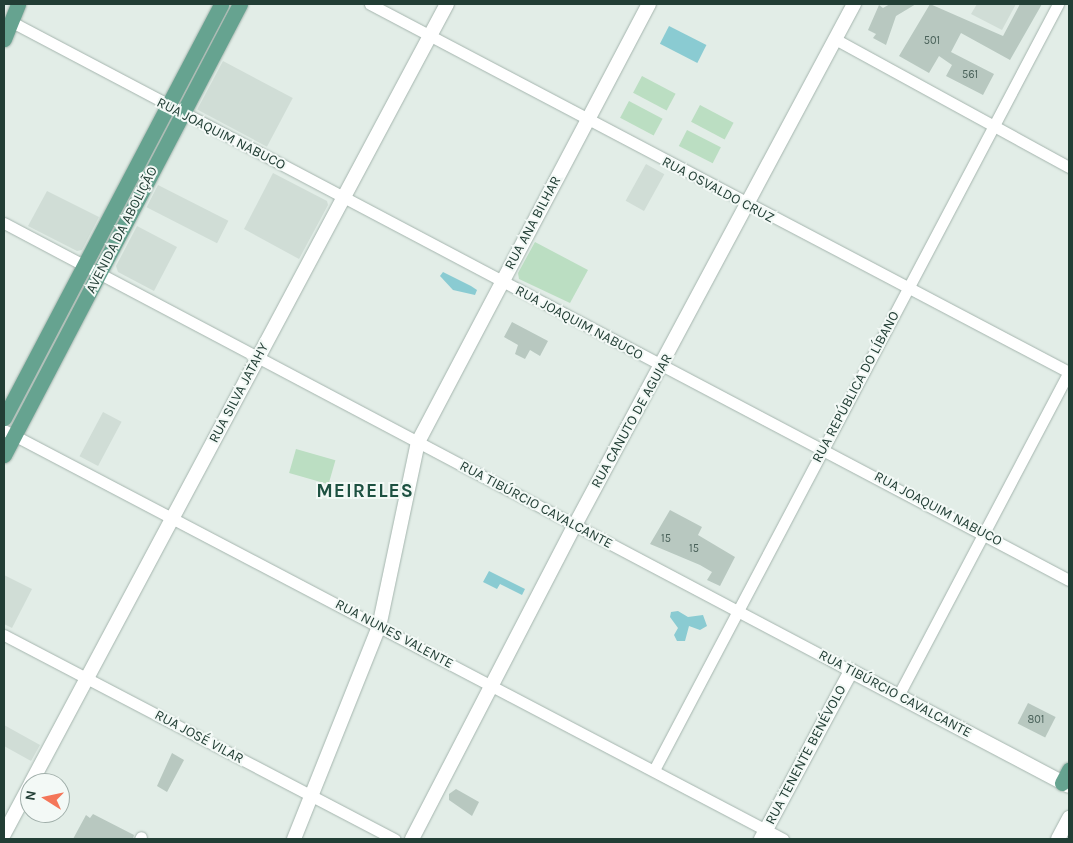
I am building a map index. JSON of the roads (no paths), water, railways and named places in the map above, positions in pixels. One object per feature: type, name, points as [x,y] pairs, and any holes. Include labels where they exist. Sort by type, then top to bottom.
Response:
[{"type":"main road","points":[[4,38],[18,4]]},
{"type":"main road","name":"AVENIDA DA ABOLIÇÃO","points":[[4,418],[221,4]]},
{"type":"main road","name":"AVENIDA DA ABOLIÇÃO","points":[[4,455],[9,433],[100,273],[240,4]]},
{"type":"street","name":"RUA OSVALDO CRUZ","points":[[370,4],[747,205],[1069,372]]},
{"type":"street","name":"RUA SILVA JATAHY","points":[[36,773],[447,4]]},
{"type":"street","name":"RUA ANA BILHAR","points":[[294,839],[313,797],[379,627],[418,442],[649,4]]},
{"type":"street","name":"RUA CANUTO DE AGUIAR","points":[[412,839],[494,687],[575,525],[662,366],[854,4]]},
{"type":"street","name":"RUA REPÚBLICA DO LÍBANO","points":[[654,770],[1058,4]]},
{"type":"street","name":"RUA JOAQUIM NABUCO","points":[[10,22],[344,196],[501,282],[824,448],[1069,580]]},
{"type":"street","points":[[835,39],[1069,167]]},
{"type":"street","name":"RUA TIBÚRCIO CAVALCANTE","points":[[4,223],[898,696],[1067,780]]},
{"type":"street","points":[[898,696],[1069,372]]},
{"type":"street","name":"RUA NUNES VALENTE","points":[[9,433],[654,770],[763,835],[783,839]]},
{"type":"street","name":"RUA JOSÉ VILAR","points":[[4,635],[395,839]]},
{"type":"street","name":"RUA TENENTE BENÉVOLO","points":[[763,835],[851,671]]},
{"type":"street","name":"RUA SILVA JATAHY","points":[[4,834],[20,803]]},
{"type":"street","points":[[1058,839],[1069,818]]},
{"type":"water","points":[[669,26],[706,45],[697,63],[660,44]]},
{"type":"water","points":[[443,272],[477,290],[475,295],[453,290],[440,276]]},
{"type":"water","points":[[489,571],[525,589],[522,595],[500,584],[497,589],[483,582]]},
{"type":"water","points":[[678,611],[688,617],[703,615],[707,626],[700,630],[689,626],[685,641],[677,641],[674,635],[678,628],[670,617],[671,612]]},
{"type":"district","name":"MEIRELES","points":[[365,492]]}]
